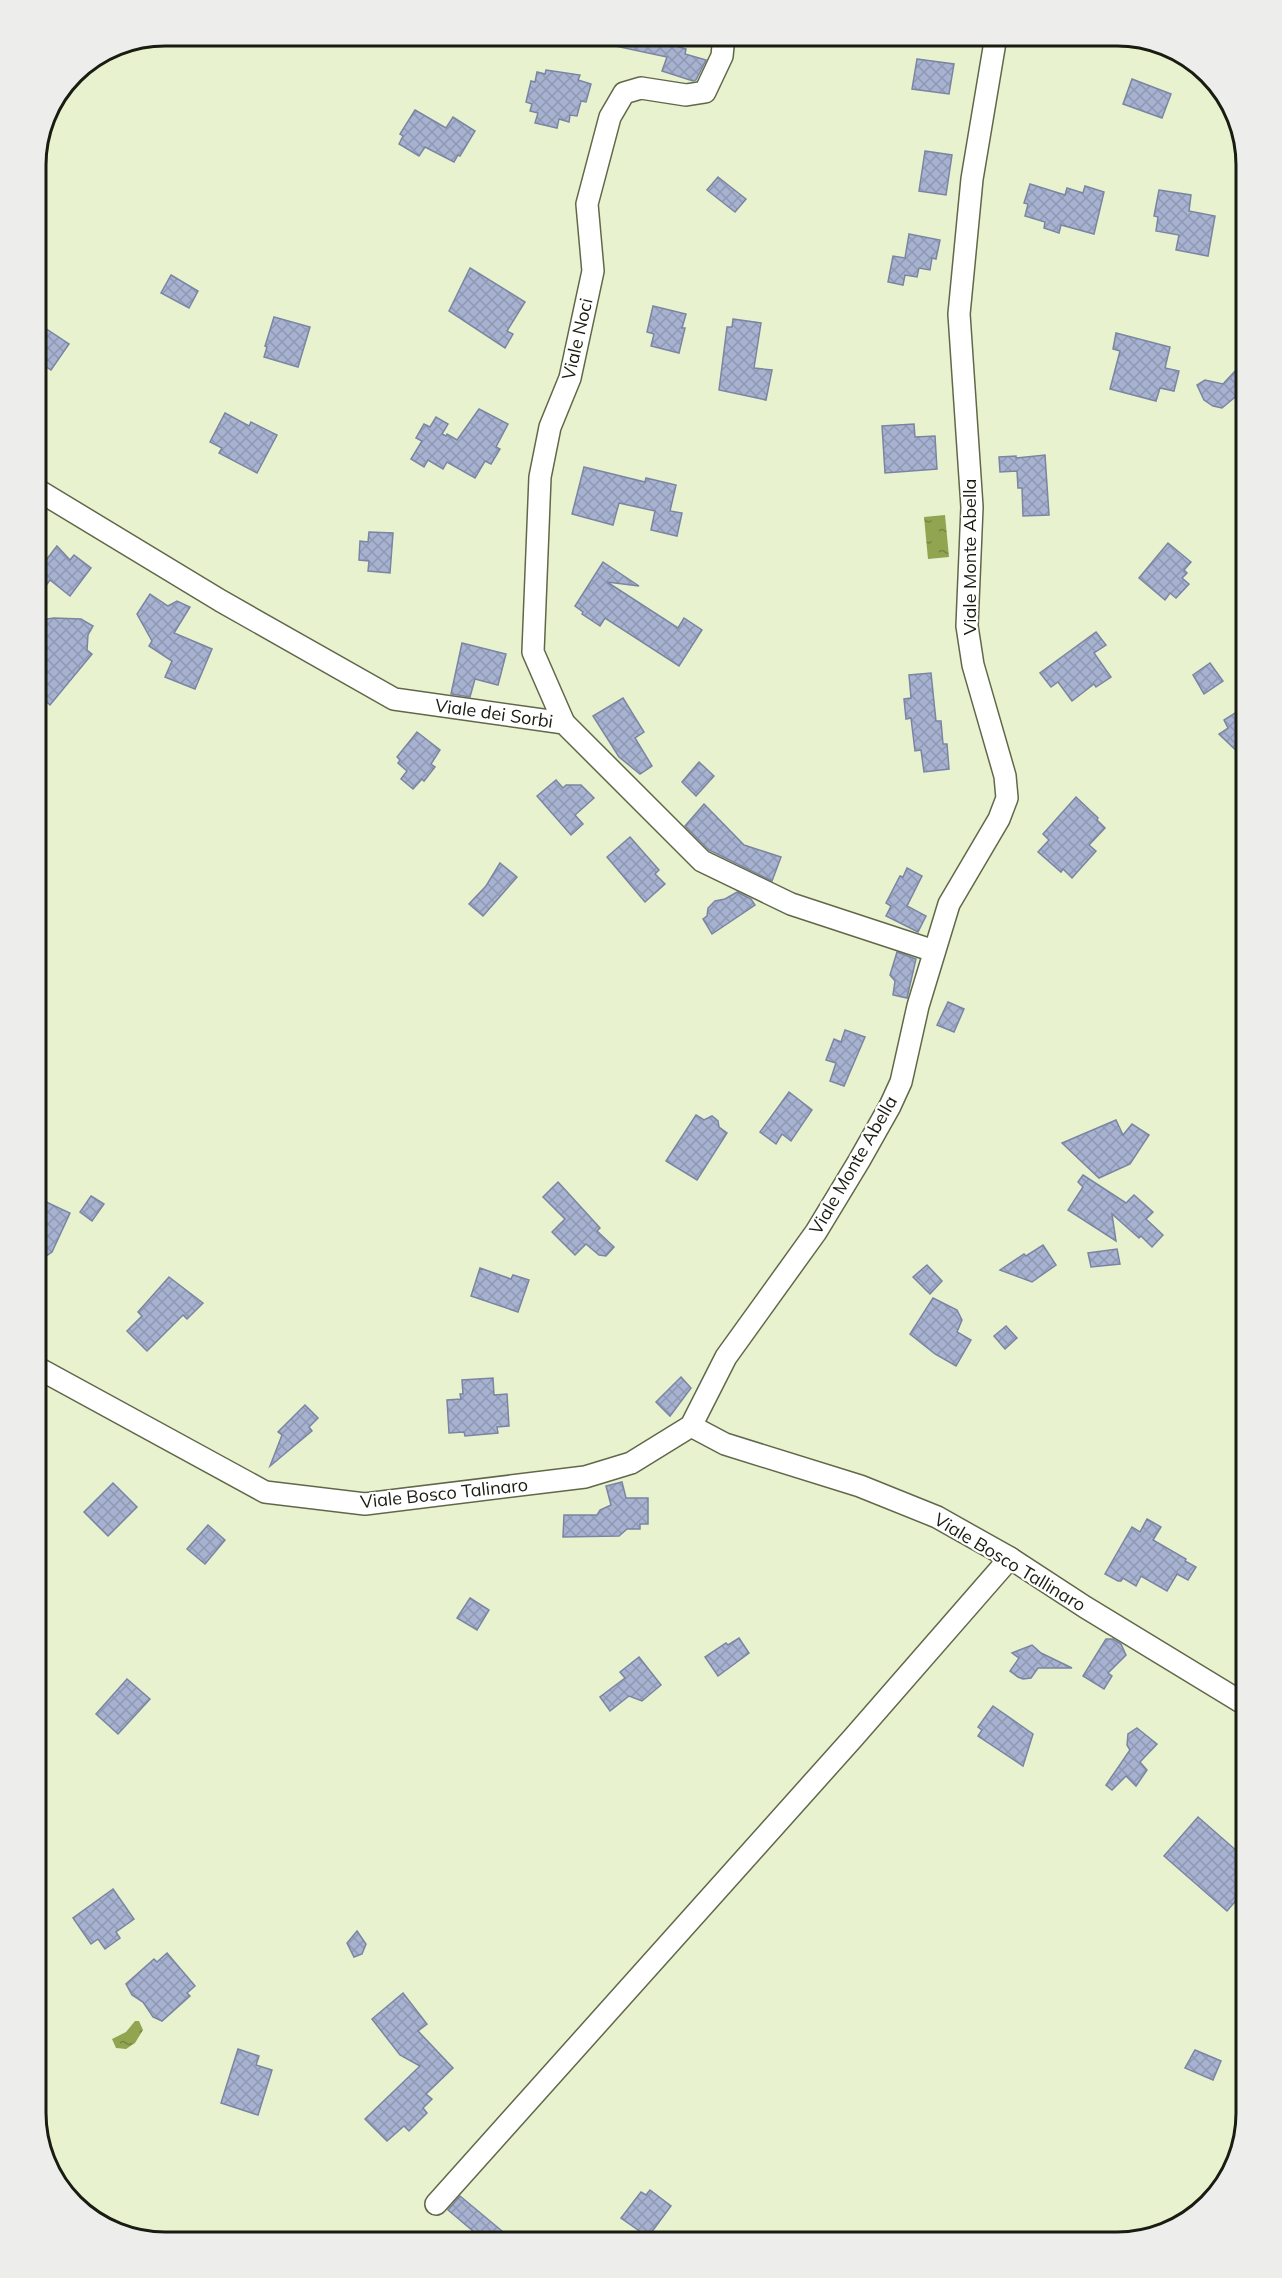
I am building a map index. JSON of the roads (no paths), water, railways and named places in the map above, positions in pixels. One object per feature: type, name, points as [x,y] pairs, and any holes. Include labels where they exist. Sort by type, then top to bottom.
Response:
[{"type":"street","name":"Viale Noci","points":[[564,723],[533,652],[540,477],[550,427],[570,378],[592,271],[587,204],[610,117],[624,93],[641,88],[686,94],[705,92],[722,56],[723,47]]},
{"type":"street","name":"Viale Monte Abella","points":[[692,1426],[726,1357],[816,1232],[860,1161],[890,1106],[908,1056],[918,1006],[949,904],[999,819],[1007,798],[1005,776],[973,664],[967,626],[972,507],[959,314],[972,179],[994,47]]},
{"type":"street","name":"Viale dei Sorbi","points":[[47,496],[221,601],[394,699],[564,723],[702,861],[791,904],[934,951]]},
{"type":"street","name":"Viale Bosco Talinaro","points":[[46,1373],[265,1492],[365,1504],[585,1477],[631,1463],[692,1426]]},
{"type":"street","name":"Viale Bosco Tallinaro","points":[[692,1426],[725,1444],[860,1486],[938,1517],[1010,1558],[1085,1607],[1236,1699]]},
{"type":"street","points":[[436,2204],[853,1738],[1010,1558]]},
{"type":"water","points":[[945,515],[949,557],[928,559],[924,517]]},
{"type":"water","points":[[135,2021],[139,2021],[143,2030],[135,2043],[126,2049],[116,2048],[112,2039],[126,2032]]}]
